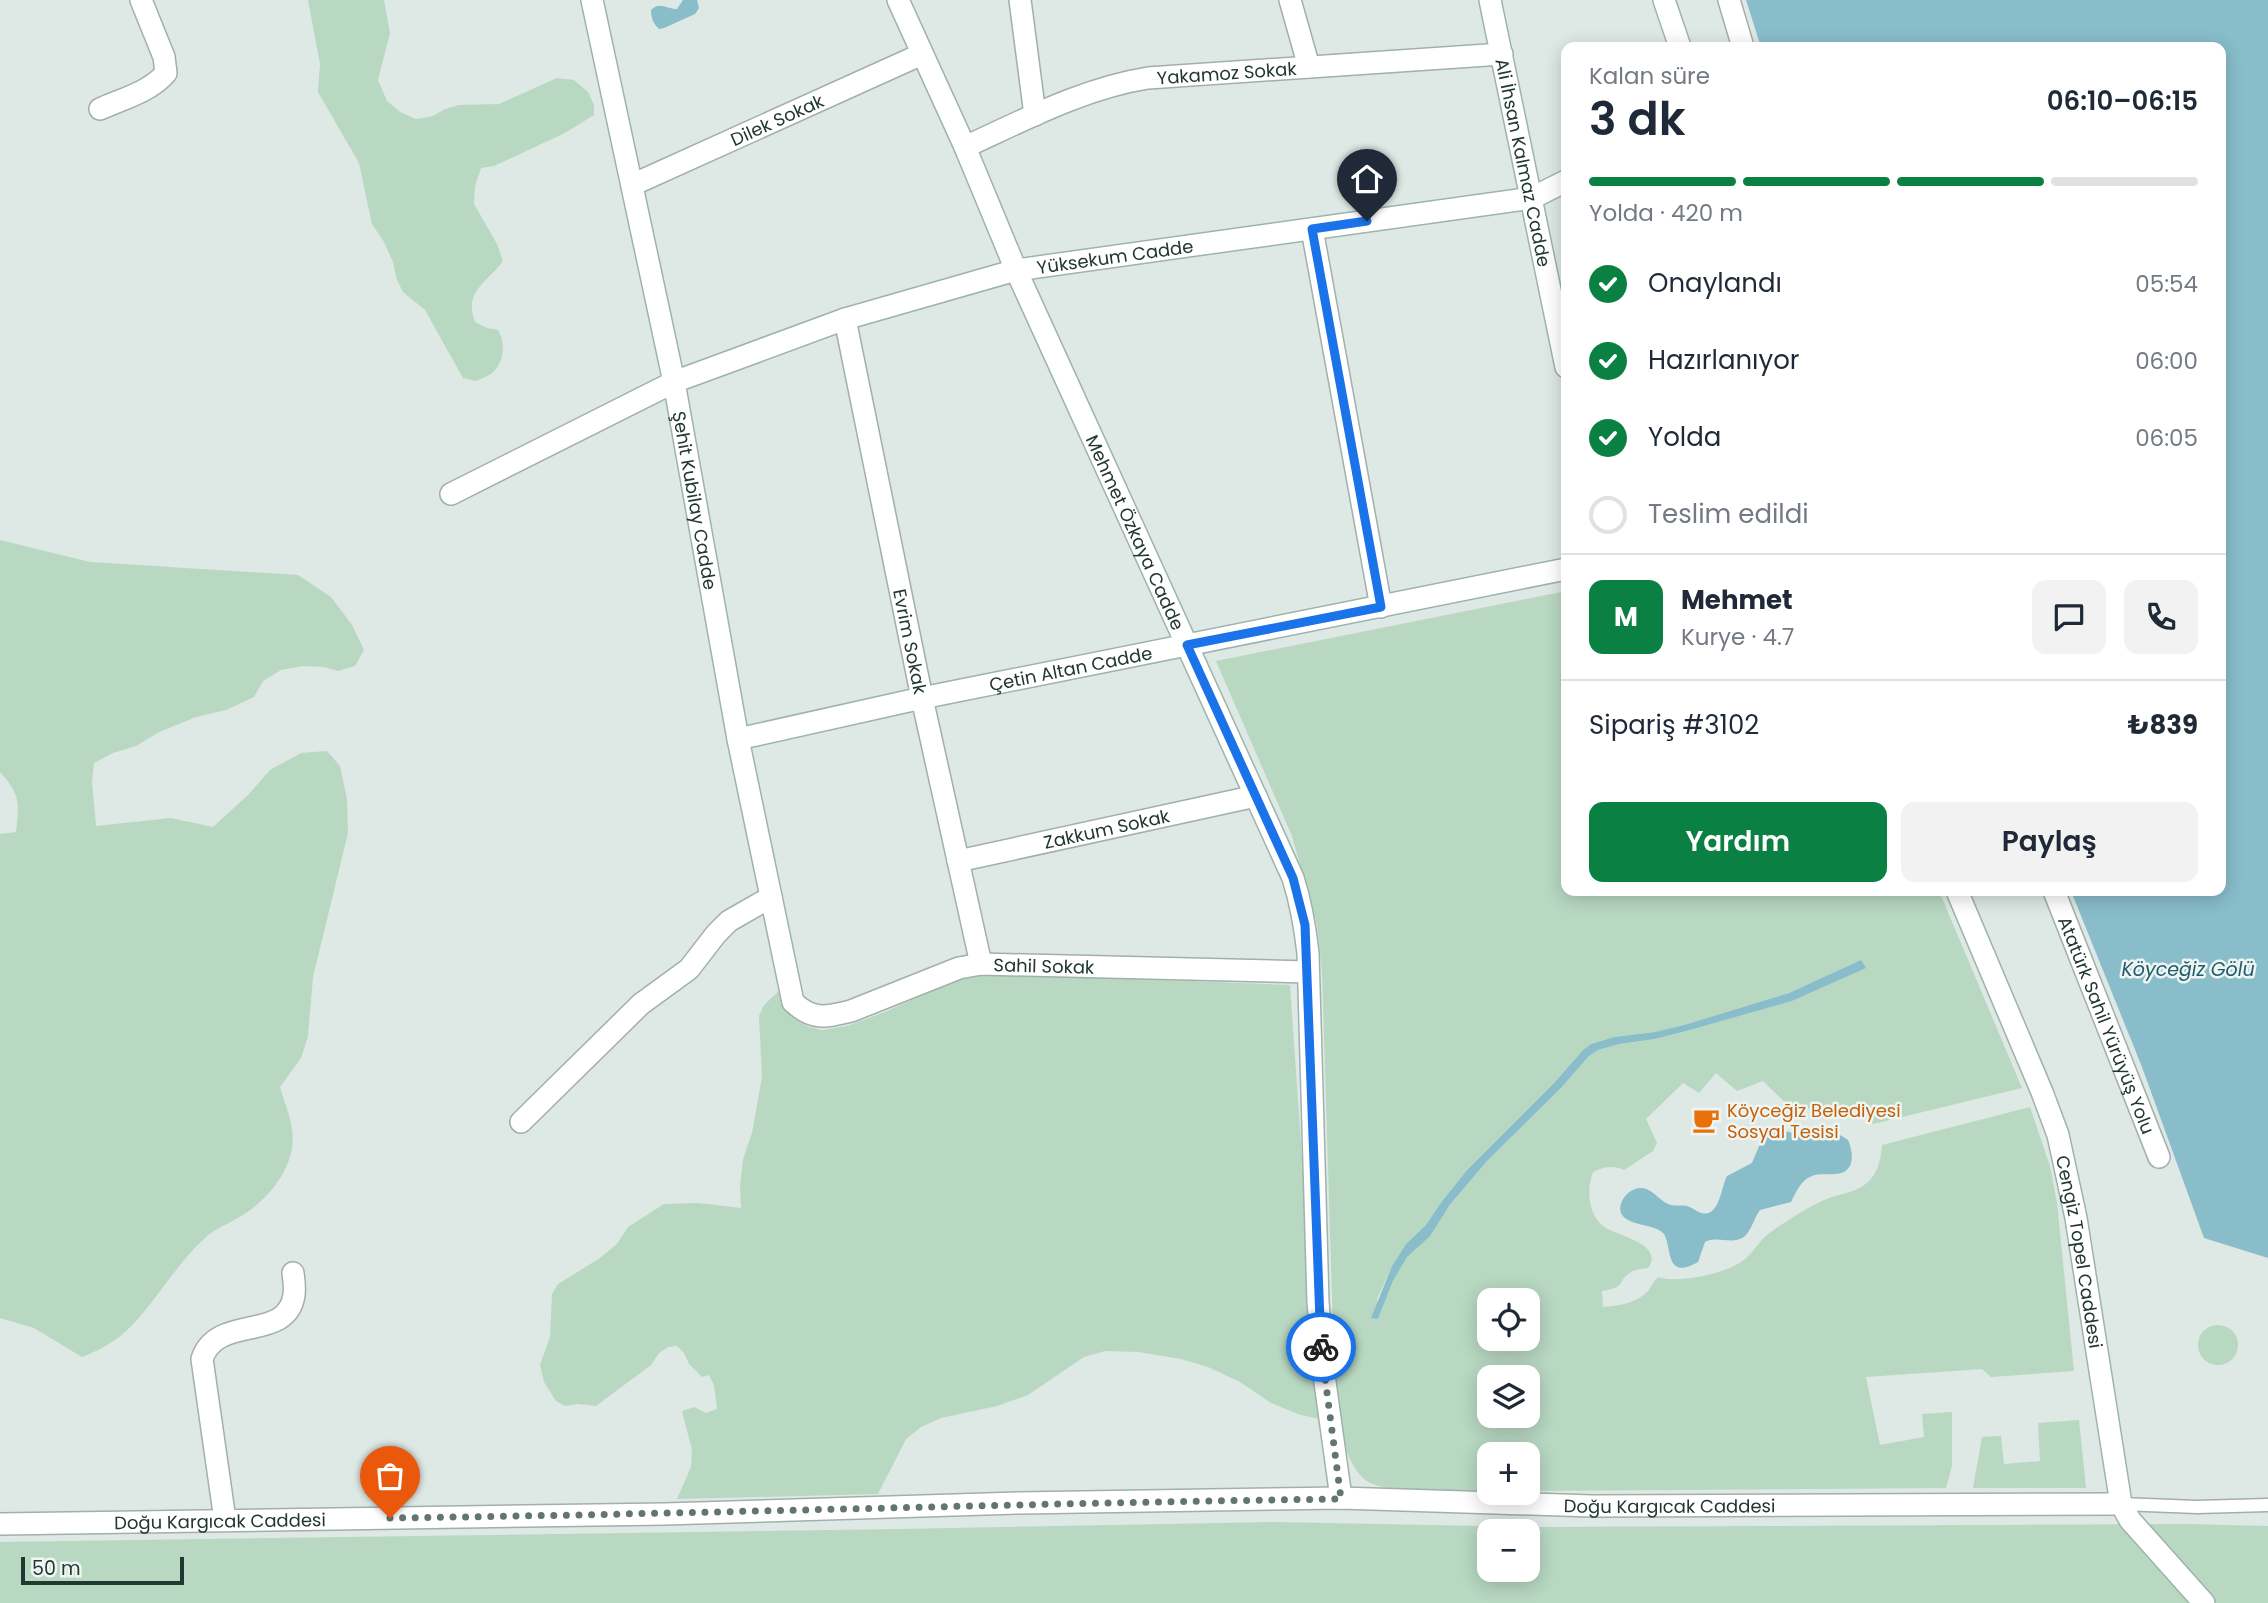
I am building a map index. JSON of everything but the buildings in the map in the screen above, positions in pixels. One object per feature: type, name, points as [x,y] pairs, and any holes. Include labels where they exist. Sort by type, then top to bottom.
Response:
[{"type":"street","points":[[100,109],[145,90],[166,73],[164,57],[141,0]]},
{"type":"street","name":"Şehit Kubilay Cadde","points":[[593,0],[674,382],[738,738],[793,1002]]},
{"type":"street","name":"Mehmet Özkaya Cadde","points":[[898,0],[965,147],[1016,270],[1256,796],[1300,899],[1305,925],[1308,972],[1318,1302],[1324,1375],[1341,1499]]},
{"type":"street","points":[[1290,0],[1309,67]]},
{"type":"street","name":"Ali İhsan Kalmaz Cadde","points":[[1490,0],[1561,342]]},
{"type":"street","points":[[1664,0],[1678,42]]},
{"type":"street","points":[[1729,0],[1742,42]]},
{"type":"street","points":[[1021,3],[1035,115]]},
{"type":"street","name":"Dilek Sokak","points":[[632,185],[922,54]]},
{"type":"street","name":"Yakamoz Sokak","points":[[965,147],[1106,86],[1128,81],[1502,54]]},
{"type":"street","name":"Yüksekum Cadde","points":[[451,494],[674,382],[845,319],[1016,270],[1532,198],[1561,184]]},
{"type":"street","points":[[1312,229],[1381,607]]},
{"type":"street","name":"Evrim Sokak","points":[[845,319],[922,698],[981,964]]},
{"type":"street","name":"Çetin Altan Cadde","points":[[738,738],[922,698],[1561,570]]},
{"type":"street","name":"Zakkum Sokak","points":[[958,861],[1256,796]]},
{"type":"street","name":"Cengiz Topel Caddesi","points":[[1959,896],[2058,1135],[2076,1218],[2126,1512]]},
{"type":"street","name":"Atatürk Sahil Yürüyüş Yolu","points":[[2056,896],[2159,1157]]},
{"type":"street","points":[[521,1122],[641,1004],[689,969],[729,921],[771,897]]},
{"type":"street","name":"Sahil Sokak","points":[[793,1002],[804,1013],[817,1017],[832,1016],[959,968],[981,964],[1308,972]]},
{"type":"street","points":[[225,1520],[202,1359],[206,1347],[216,1339],[236,1330],[282,1318],[289,1310],[294,1295],[293,1273]]},
{"type":"street","name":"Doğu Kargıcak Caddesi","points":[[0,1524],[652,1514],[1033,1503],[1341,1499],[1592,1506],[2126,1512]]},
{"type":"street","points":[[2126,1512],[2204,1603]]},
{"type":"lane","points":[[2126,1512],[2268,1505]]},
{"type":"green space","points":[[308,0],[384,0],[390,33],[378,80],[387,101],[400,112],[416,119],[433,116],[459,105],[499,104],[557,78],[574,80],[588,92],[594,105],[594,115],[565,133],[494,166],[481,168],[475,186],[474,204],[497,244],[503,261],[479,288],[472,302],[472,311],[475,322],[498,330],[503,353],[496,369],[476,381],[463,378],[425,310],[403,292],[384,242],[372,224],[359,163],[318,92],[320,64]]},
{"type":"green space","points":[[0,540],[90,562],[298,575],[331,597],[352,625],[364,650],[355,666],[338,671],[303,666],[281,670],[263,681],[254,697],[226,710],[196,717],[159,732],[136,746],[113,753],[94,763],[92,782],[96,826],[171,818],[213,827],[248,795],[270,770],[301,753],[327,751],[340,766],[347,799],[348,833],[313,977],[308,1036],[301,1058],[280,1087],[293,1135],[291,1154],[283,1173],[259,1203],[211,1233],[193,1250],[135,1323],[114,1341],[82,1357],[34,1328],[0,1318],[0,834],[16,832],[18,806],[12,787],[0,772]]},
{"type":"green space","points":[[1561,592],[1561,896],[1941,896],[2022,1088],[1873,1124],[1853,1108],[1843,1106],[1791,1108],[1763,1081],[1737,1091],[1716,1073],[1699,1093],[1683,1083],[1646,1119],[1657,1143],[1653,1151],[1624,1170],[1608,1167],[1593,1172],[1589,1195],[1595,1217],[1606,1228],[1646,1247],[1652,1260],[1648,1268],[1633,1271],[1619,1286],[1602,1291],[1603,1307],[1633,1301],[1648,1291],[1658,1277],[1690,1278],[1716,1273],[1738,1264],[1749,1256],[1767,1235],[1796,1215],[1828,1198],[1865,1185],[1877,1168],[1882,1145],[2030,1107],[2050,1166],[2057,1203],[2074,1371],[1991,1377],[1982,1369],[1866,1377],[1880,1445],[1924,1437],[1922,1414],[1952,1412],[1952,1466],[1946,1488],[1540,1491],[1540,1442],[1477,1442],[1477,1491],[1403,1490],[1372,1483],[1362,1477],[1350,1460],[1340,1428],[1335,1396],[1322,971],[1317,925],[1292,836],[1216,661]],"holes":[[[1861,960],[1865,968],[1792,1001],[1655,1039],[1619,1044],[1598,1050],[1589,1056],[1561,1088],[1487,1161],[1407,1257],[1393,1281],[1378,1319],[1377,1299],[1392,1266],[1406,1244],[1426,1225],[1467,1170],[1583,1050],[1591,1044],[1614,1037],[1684,1025],[1789,993]]]},
{"type":"green space","points":[[984,973],[1290,985],[1320,1419],[1271,1403],[1240,1382],[1208,1367],[1139,1352],[1105,1351],[1084,1357],[1028,1395],[997,1406],[941,1418],[921,1427],[906,1439],[878,1494],[677,1499],[691,1467],[692,1450],[682,1411],[694,1407],[706,1413],[717,1409],[714,1385],[709,1375],[702,1377],[677,1346],[668,1347],[659,1353],[651,1365],[596,1406],[565,1406],[556,1401],[544,1382],[540,1365],[550,1337],[552,1294],[558,1284],[617,1244],[628,1227],[664,1204],[698,1203],[741,1208],[743,1159],[752,1133],[762,1077],[759,1016],[764,1005],[780,990],[786,1007],[794,1018],[809,1027],[822,1030],[847,1026],[885,1012],[961,977]]},
{"type":"green space","points":[[2218,1325],[2226,1326],[2232,1331],[2237,1337],[2237,1353],[2232,1359],[2226,1364],[2218,1365],[2210,1364],[2204,1359],[2199,1353],[2198,1345],[2199,1337],[2204,1331],[2210,1326]]},
{"type":"green space","points":[[2079,1420],[2086,1488],[1973,1488],[1982,1437],[2001,1436],[2004,1464],[2040,1461],[2038,1423]]},
{"type":"green space","points":[[1273,1522],[1477,1526],[1477,1582],[1540,1582],[1540,1527],[2186,1524],[2268,1526],[2268,1603],[0,1603],[0,1542]]},
{"type":"water","points":[[683,0],[697,0],[699,8],[695,14],[659,29],[651,16],[651,10],[660,6],[677,9]]},
{"type":"water","name":"Köyceğiz Gölü","points":[[1746,0],[2268,0],[2268,1258],[2204,1238],[2142,1067],[2073,896],[2226,896],[2226,42],[1759,42]]},
{"type":"water","points":[[1861,960],[1866,968],[1792,1001],[1655,1039],[1619,1044],[1598,1050],[1589,1056],[1561,1088],[1487,1161],[1449,1206],[1430,1236],[1407,1257],[1393,1281],[1378,1319],[1371,1318],[1392,1266],[1406,1244],[1426,1225],[1467,1170],[1591,1044],[1614,1037],[1684,1025],[1789,993]]},
{"type":"water","points":[[1832,1130],[1848,1140],[1852,1157],[1846,1170],[1842,1173],[1808,1178],[1799,1187],[1791,1202],[1760,1210],[1745,1236],[1736,1240],[1705,1242],[1698,1262],[1687,1267],[1674,1265],[1663,1233],[1628,1220],[1622,1215],[1620,1209],[1623,1199],[1629,1192],[1639,1188],[1649,1190],[1671,1205],[1687,1206],[1708,1213],[1717,1204],[1727,1176],[1752,1163],[1762,1139],[1767,1135],[1784,1131],[1804,1135]]},
{"type":"way so far","points":[[390,1518],[665,1514],[1019,1503],[1341,1499],[1321,1347]]},
{"type":"place","name":"Köyceğiz Belediyesi Sosyal Tesisi","points":[[1706,1120]]},
{"type":"route","points":[[1321,1347],[1305,925],[1293,878],[1187,645],[1381,607],[1312,229],[1367,221]]}]
